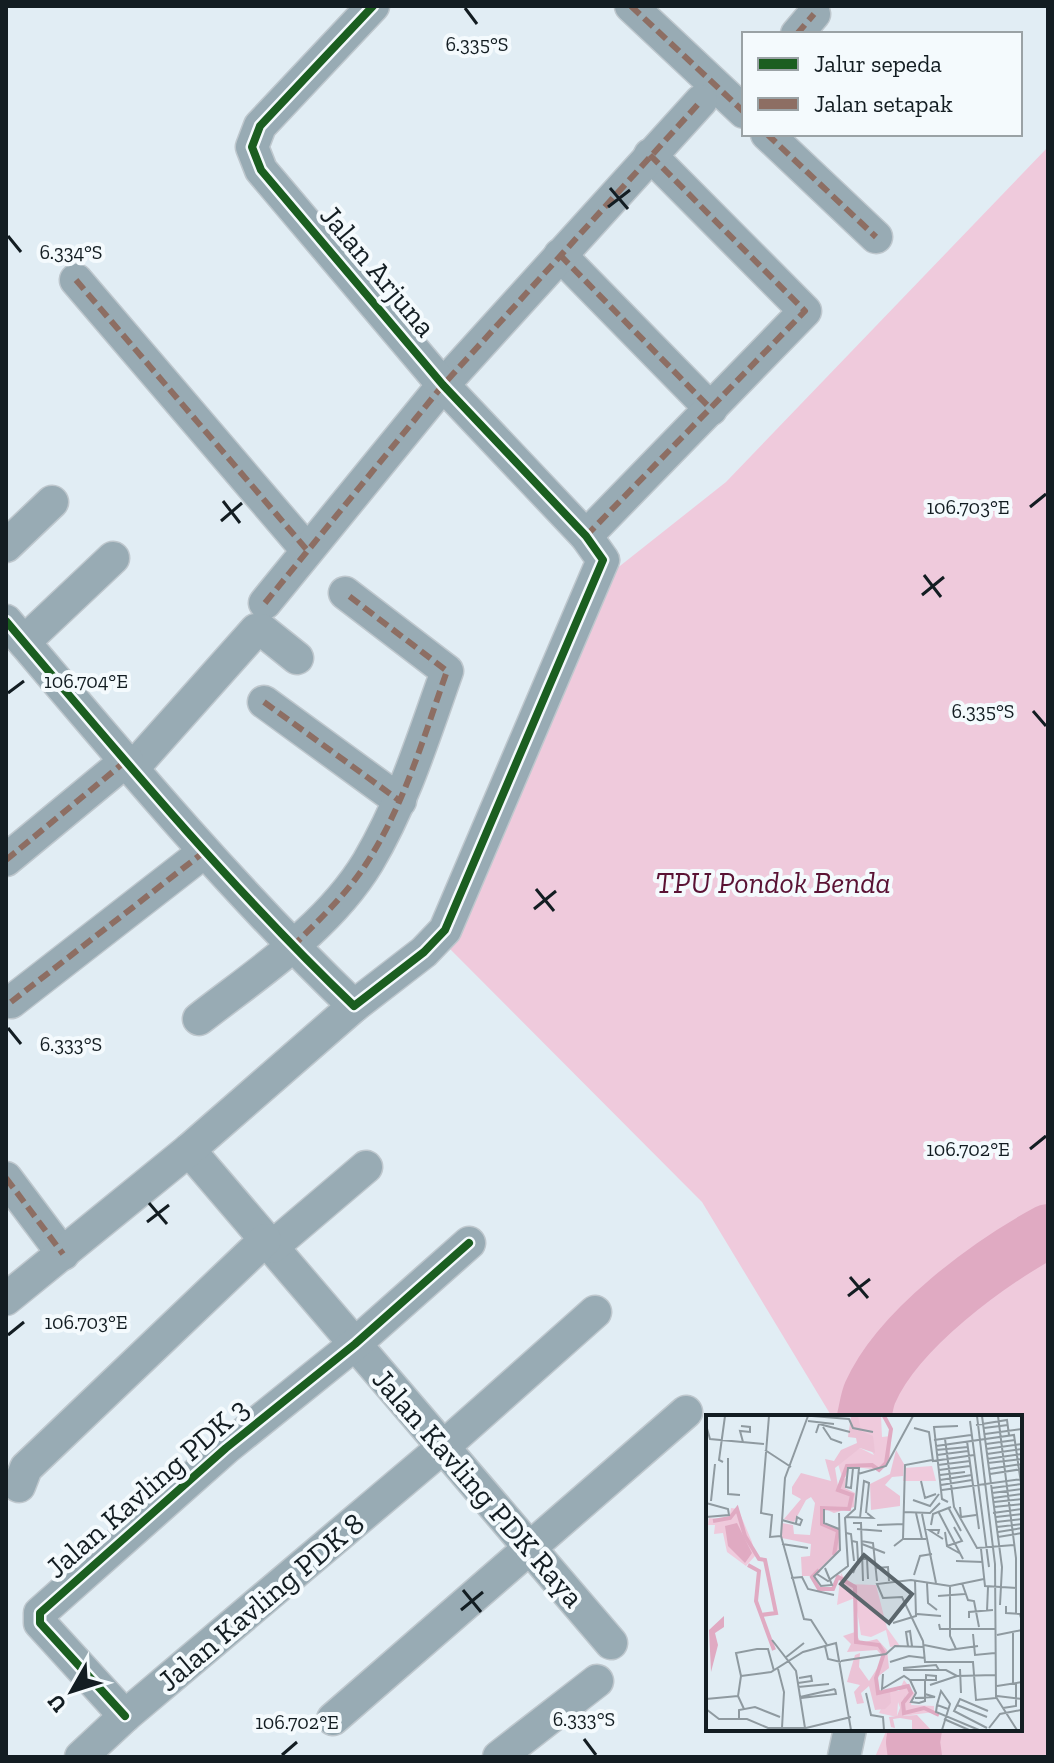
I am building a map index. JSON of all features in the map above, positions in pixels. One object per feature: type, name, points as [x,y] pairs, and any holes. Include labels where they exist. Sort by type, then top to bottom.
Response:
[{"type":"street","name":"Jalan Arjuna","points":[[373,6],[260,126],[252,147],[261,170],[443,385],[594,547]]},
{"type":"street","points":[[631,6],[741,104]]},
{"type":"street","points":[[265,603],[443,385],[701,101]]},
{"type":"street","points":[[769,136],[876,237]]},
{"type":"street","points":[[6,1299],[189,1150],[354,1006],[424,952],[445,930],[603,564],[594,547],[711,409],[805,311],[650,155]]},
{"type":"street","points":[[560,255],[711,409]]},
{"type":"street","points":[[76,280],[307,550]]},
{"type":"street","points":[[6,546],[52,502]]},
{"type":"street","points":[[113,558],[15,632],[204,852],[292,947],[354,1006]]},
{"type":"street","points":[[199,1019],[292,947],[336,903],[366,864],[400,801],[447,671],[345,593]]},
{"type":"street","points":[[6,860],[129,765],[255,631],[262,630],[297,658]]},
{"type":"street","points":[[264,702],[400,801]]},
{"type":"street","points":[[11,1002],[204,852]]},
{"type":"street","name":"Jalan Kavling PDK Raya","points":[[189,1150],[611,1643]]},
{"type":"street","points":[[19,1486],[26,1468],[269,1244],[366,1167]]},
{"type":"street","points":[[6,1178],[63,1254]]},
{"type":"street","name":"Jalan Kavling PDK 3","points":[[125,1716],[40,1623],[40,1613],[226,1448],[355,1344],[469,1243]]},
{"type":"street","name":"Jalan Kavling PDK 8","points":[[81,1757],[125,1716],[442,1448],[595,1312]]},
{"type":"street","points":[[333,1719],[686,1412]]},
{"type":"street","points":[[499,1757],[597,1681]]},
{"type":"street","points":[[844,1757],[850,1731]]},
{"type":"green space","name":"TPU Pondok Benda","points":[[1048,147],[1048,1757],[875,1757],[886,1731],[1022,1731],[1022,1415],[831,1415],[702,1202],[447,946],[606,577],[726,482]]},
{"type":"waterway","points":[[864,1415],[870,1393],[883,1369],[923,1322],[973,1279],[1048,1231]]},
{"type":"waterway","points":[[915,1731],[915,1757]]},
{"type":"marked path","points":[[631,6],[742,110]]},
{"type":"marked path","points":[[799,32],[814,14]]},
{"type":"marked path","points":[[265,603],[443,385],[701,101]]},
{"type":"marked path","points":[[769,136],[876,237]]},
{"type":"marked path","points":[[586,536],[805,311],[650,155]]},
{"type":"marked path","points":[[560,255],[711,409]]},
{"type":"marked path","points":[[76,280],[307,550]]},
{"type":"marked path","points":[[292,947],[350,886],[379,842],[412,770],[447,671],[345,593]]},
{"type":"marked path","points":[[264,702],[400,801]]},
{"type":"marked path","points":[[6,860],[127,760]]},
{"type":"marked path","points":[[11,1002],[204,852]]},
{"type":"marked path","points":[[6,1178],[63,1254]]},
{"type":"cycle path","points":[[6,621],[218,866],[354,1006],[424,952],[445,930],[603,560],[586,536],[443,385],[261,170],[252,147],[260,126],[373,6]]},
{"type":"cycle path","points":[[125,1716],[40,1623],[40,1613],[226,1448],[355,1344],[469,1243]]}]
